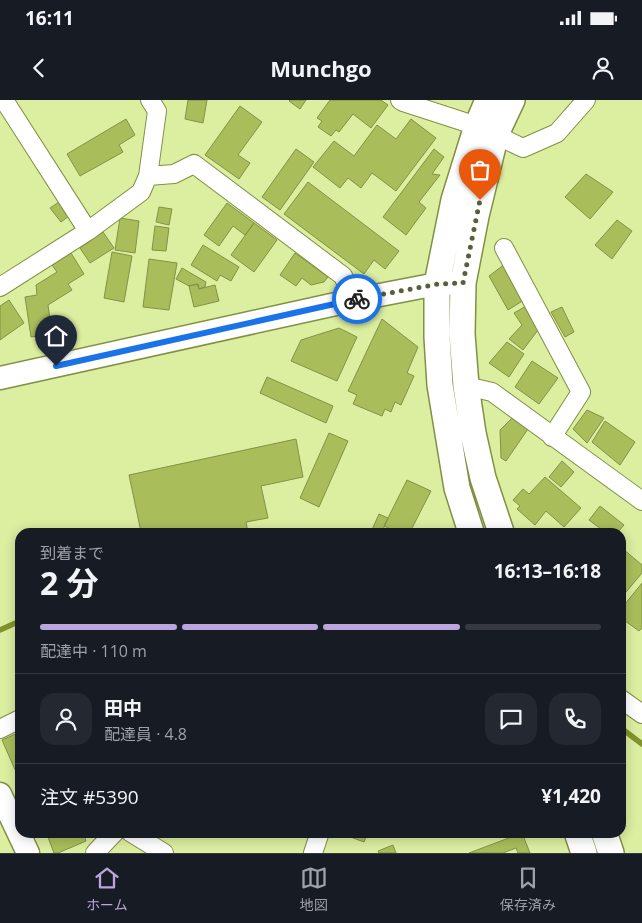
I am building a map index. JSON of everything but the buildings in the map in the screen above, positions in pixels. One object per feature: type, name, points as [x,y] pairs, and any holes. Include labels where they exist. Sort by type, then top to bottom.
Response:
[{"type":"main road","points":[[488,100],[487,130],[476,216],[463,283],[462,334],[466,386],[483,478],[500,528]]},
{"type":"main road","points":[[470,528],[457,488],[440,385],[437,337],[438,284],[454,200],[487,130],[512,100]]},
{"type":"main road","points":[[579,838],[584,853]]},
{"type":"main road","points":[[606,838],[611,853]]},
{"type":"street","points":[[4,100],[88,231]]},
{"type":"street","points":[[0,286],[88,231],[141,192],[148,176],[157,111],[150,100]]},
{"type":"street","points":[[400,100],[487,130],[523,148],[557,132],[586,100]]},
{"type":"street","points":[[148,176],[174,174],[194,164],[342,276],[354,300]]},
{"type":"street","points":[[504,248],[580,392],[552,437]]},
{"type":"street","points":[[0,378],[354,300],[438,284],[463,283]]},
{"type":"street","points":[[466,386],[492,392],[642,500]]},
{"type":"street","points":[[626,703],[642,714]]},
{"type":"street","points":[[0,728],[15,721]]},
{"type":"street","points":[[0,794],[15,826]]},
{"type":"street","points":[[21,838],[28,853]]},
{"type":"street","points":[[95,853],[109,838]]},
{"type":"street","points":[[140,838],[164,853]]},
{"type":"street","points":[[316,852],[319,838]]},
{"type":"waterway","points":[[0,630],[15,623]]},
{"type":"waterway","points":[[626,732],[642,744]]},
{"type":"way so far","points":[[357,299],[438,284],[463,283],[480,200]]},
{"type":"route","points":[[56,366],[357,299]]}]
